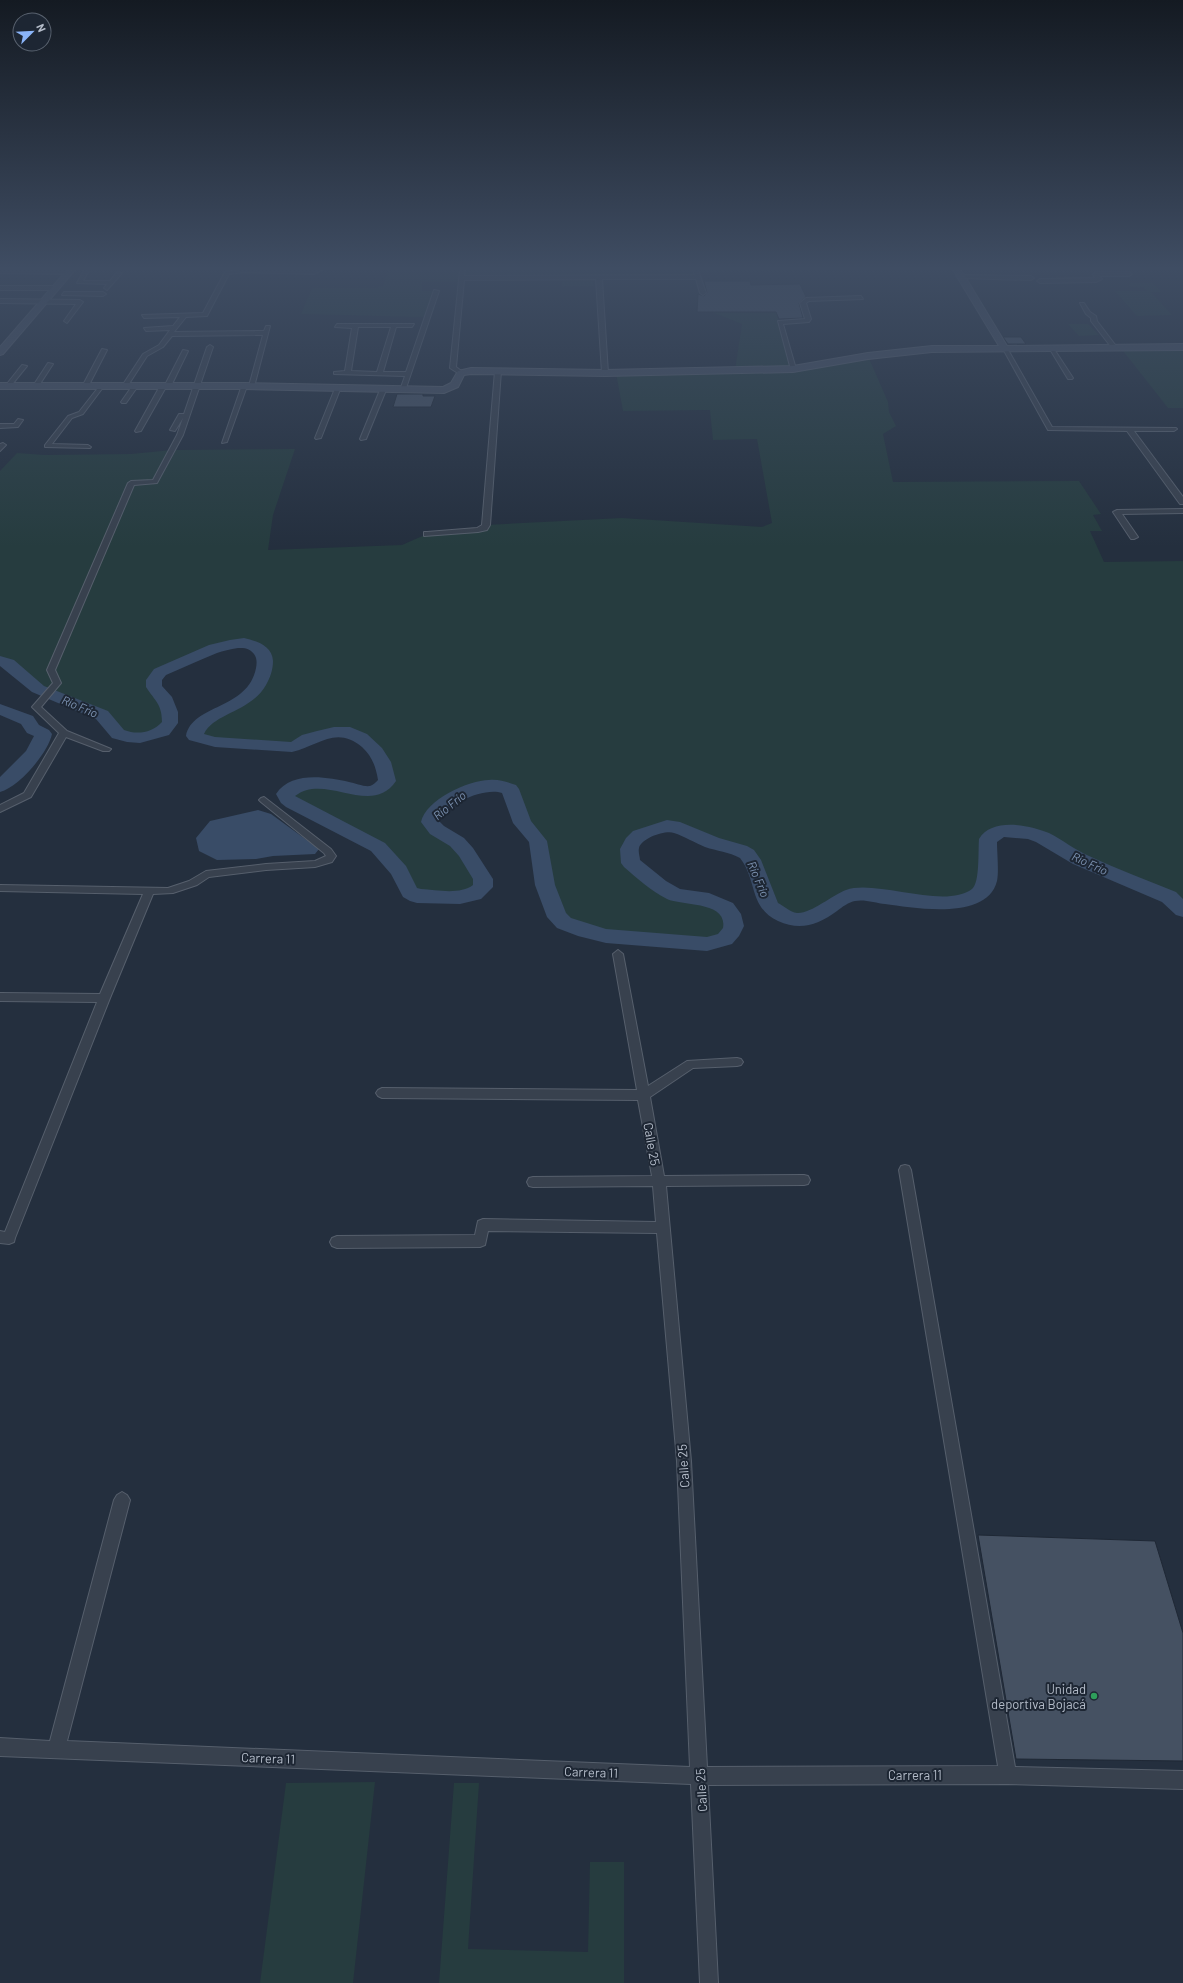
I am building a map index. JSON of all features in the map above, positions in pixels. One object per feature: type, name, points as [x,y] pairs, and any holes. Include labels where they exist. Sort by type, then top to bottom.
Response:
[{"type":"street","points":[[86,385],[98,363]]},
{"type":"street","points":[[125,386],[140,363]]},
{"type":"street","points":[[138,431],[178,363]]},
{"type":"street","points":[[106,749],[64,733],[36,707],[40,700],[52,690],[57,683],[51,670],[131,483],[155,482],[180,435],[204,363]]},
{"type":"street","points":[[224,442],[248,386],[256,363]]},
{"type":"street","points":[[348,373],[350,363]]},
{"type":"street","points":[[380,373],[383,363]]},
{"type":"street","points":[[403,390],[412,363]]},
{"type":"street","points":[[453,363],[453,368],[461,372],[471,370],[605,373],[793,369],[831,363]]},
{"type":"street","points":[[605,363],[605,373]]},
{"type":"street","points":[[791,363],[793,369]]},
{"type":"street","points":[[1012,363],[1050,429],[1174,429]]},
{"type":"street","points":[[1060,363],[1070,378]]},
{"type":"street","points":[[36,386],[50,364]]},
{"type":"street","points":[[4,386],[24,366]]},
{"type":"street","points":[[427,534],[478,530],[484,528],[486,525],[498,371]]},
{"type":"street","points":[[4,386],[248,386],[382,390],[449,389],[455,385],[461,372]]},
{"type":"street","points":[[336,373],[408,374]]},
{"type":"street","points":[[88,447],[47,446],[70,417],[81,413],[101,386]]},
{"type":"street","points":[[124,402],[134,386]]},
{"type":"street","points":[[173,430],[196,386]]},
{"type":"street","points":[[318,438],[338,388]]},
{"type":"street","points":[[363,439],[382,390]]},
{"type":"street","points":[[0,426],[16,426],[20,420]]},
{"type":"street","points":[[1129,429],[1183,502]]},
{"type":"street","points":[[0,444],[3,444],[0,449]]},
{"type":"street","points":[[1134,538],[1117,512],[1183,511]]},
{"type":"street","points":[[0,809],[28,795],[64,733]]},
{"type":"street","points":[[0,888],[169,891],[193,883],[206,874],[266,867],[315,864],[328,860],[331,856],[328,851],[264,800]]},
{"type":"street","points":[[0,1237],[9,1238],[104,998],[149,891]]},
{"type":"street","name":"Calle 25","points":[[618,954],[659,1181],[684,1461],[709,1983]]},
{"type":"street","points":[[0,997],[104,998]]},
{"type":"street","points":[[382,1093],[644,1096],[691,1064],[737,1062]]},
{"type":"street","points":[[905,1170],[1008,1775]]},
{"type":"street","points":[[533,1182],[804,1180]]},
{"type":"street","points":[[337,1242],[480,1241],[483,1225],[662,1228]]},
{"type":"street","points":[[56,1750],[122,1500]]},
{"type":"street","name":"Carrera 11","points":[[0,1749],[700,1776],[1008,1775],[1183,1780]]},
{"type":"green space","points":[[736,363],[791,363],[793,369],[830,363],[871,363],[888,402],[889,412],[896,426],[883,434],[893,482],[1079,481],[1101,514],[1093,515],[1102,531],[1090,531],[1104,562],[1183,561],[1183,910],[1159,893],[1080,860],[1043,838],[1029,833],[1008,831],[988,839],[987,882],[980,893],[967,900],[928,902],[854,894],[842,898],[815,916],[806,919],[796,919],[784,916],[770,907],[752,860],[747,854],[740,850],[713,843],[680,829],[667,826],[640,835],[633,842],[629,849],[631,863],[659,886],[675,895],[709,900],[726,908],[731,914],[734,926],[732,931],[725,939],[707,944],[606,936],[585,931],[564,923],[557,917],[545,885],[538,841],[522,823],[510,789],[488,785],[478,787],[457,796],[431,817],[430,822],[437,830],[457,842],[466,852],[483,879],[483,887],[474,894],[460,897],[417,896],[410,892],[399,871],[378,847],[293,803],[287,799],[285,794],[293,788],[301,785],[318,782],[367,791],[381,788],[387,781],[386,774],[379,756],[367,742],[350,732],[323,734],[292,747],[215,742],[195,736],[196,730],[212,717],[247,698],[254,691],[261,678],[265,663],[263,654],[255,646],[244,643],[230,644],[198,655],[160,672],[154,680],[154,687],[164,697],[170,712],[170,723],[163,731],[140,738],[127,737],[118,734],[102,715],[38,689],[8,663],[0,661],[0,471],[17,453],[45,455],[131,454],[172,450],[295,449],[273,515],[268,550],[402,545],[427,534],[478,530],[486,525],[622,518],[762,527],[772,523],[757,439],[713,440],[710,410],[623,411],[616,373],[735,370]]},
{"type":"green space","points":[[1132,363],[1183,363],[1183,408],[1168,408]]},
{"type":"green space","points":[[375,1782],[353,1983],[260,1983],[286,1783]]},
{"type":"green space","points":[[454,1783],[479,1783],[468,1949],[588,1952],[590,1862],[624,1862],[624,1983],[439,1983]]},
{"type":"water","points":[[258,810],[271,814],[319,849],[315,854],[273,856],[256,859],[217,860],[199,851],[196,838],[210,821]]},
{"type":"building","points":[[397,394],[423,394],[423,396],[435,396],[431,407],[393,407]]},
{"type":"building","name":"Unidad deportiva Bojacá","points":[[978,1535],[1155,1541],[1183,1633],[1183,1761],[1016,1759]]},
{"type":"waterway","name":"Río Frío","points":[[0,661],[8,663],[38,689],[102,715],[118,734],[127,737],[140,738],[163,731],[170,723],[170,712],[164,697],[154,687],[154,680],[160,672],[198,655],[230,644],[244,643],[255,646],[263,654],[265,663],[261,678],[254,691],[247,698],[212,717],[196,730],[195,736],[215,742],[292,747],[323,734],[350,732],[367,742],[379,756],[386,774],[387,781],[381,788],[367,791],[318,782],[301,785],[293,788],[285,794],[287,799],[292,803],[378,847],[399,871],[410,892],[417,896],[460,897],[474,894],[483,887],[483,879],[466,852],[457,842],[437,830],[430,822],[431,817],[457,796],[478,787],[488,785],[510,789],[522,823],[538,841],[545,885],[557,917],[564,923],[585,931],[606,936],[707,944],[725,939],[732,931],[734,926],[731,914],[726,908],[709,900],[675,895],[659,886],[631,863],[629,849],[633,842],[640,835],[667,826],[680,828],[690,834],[713,843],[740,850],[747,854],[752,860],[770,907],[785,916],[796,920],[807,919],[815,916],[842,898],[854,894],[928,902],[967,900],[980,893],[987,882],[988,839],[1001,831],[1030,833],[1043,838],[1080,860],[1169,897],[1183,910]]},
{"type":"waterway","name":"Río Frío","points":[[0,709],[27,720],[33,729],[43,734],[42,740],[33,755],[12,777],[0,786]]},
{"type":"place","name":"Unidad deportiva Bojacá","points":[[1094,1696]]}]
